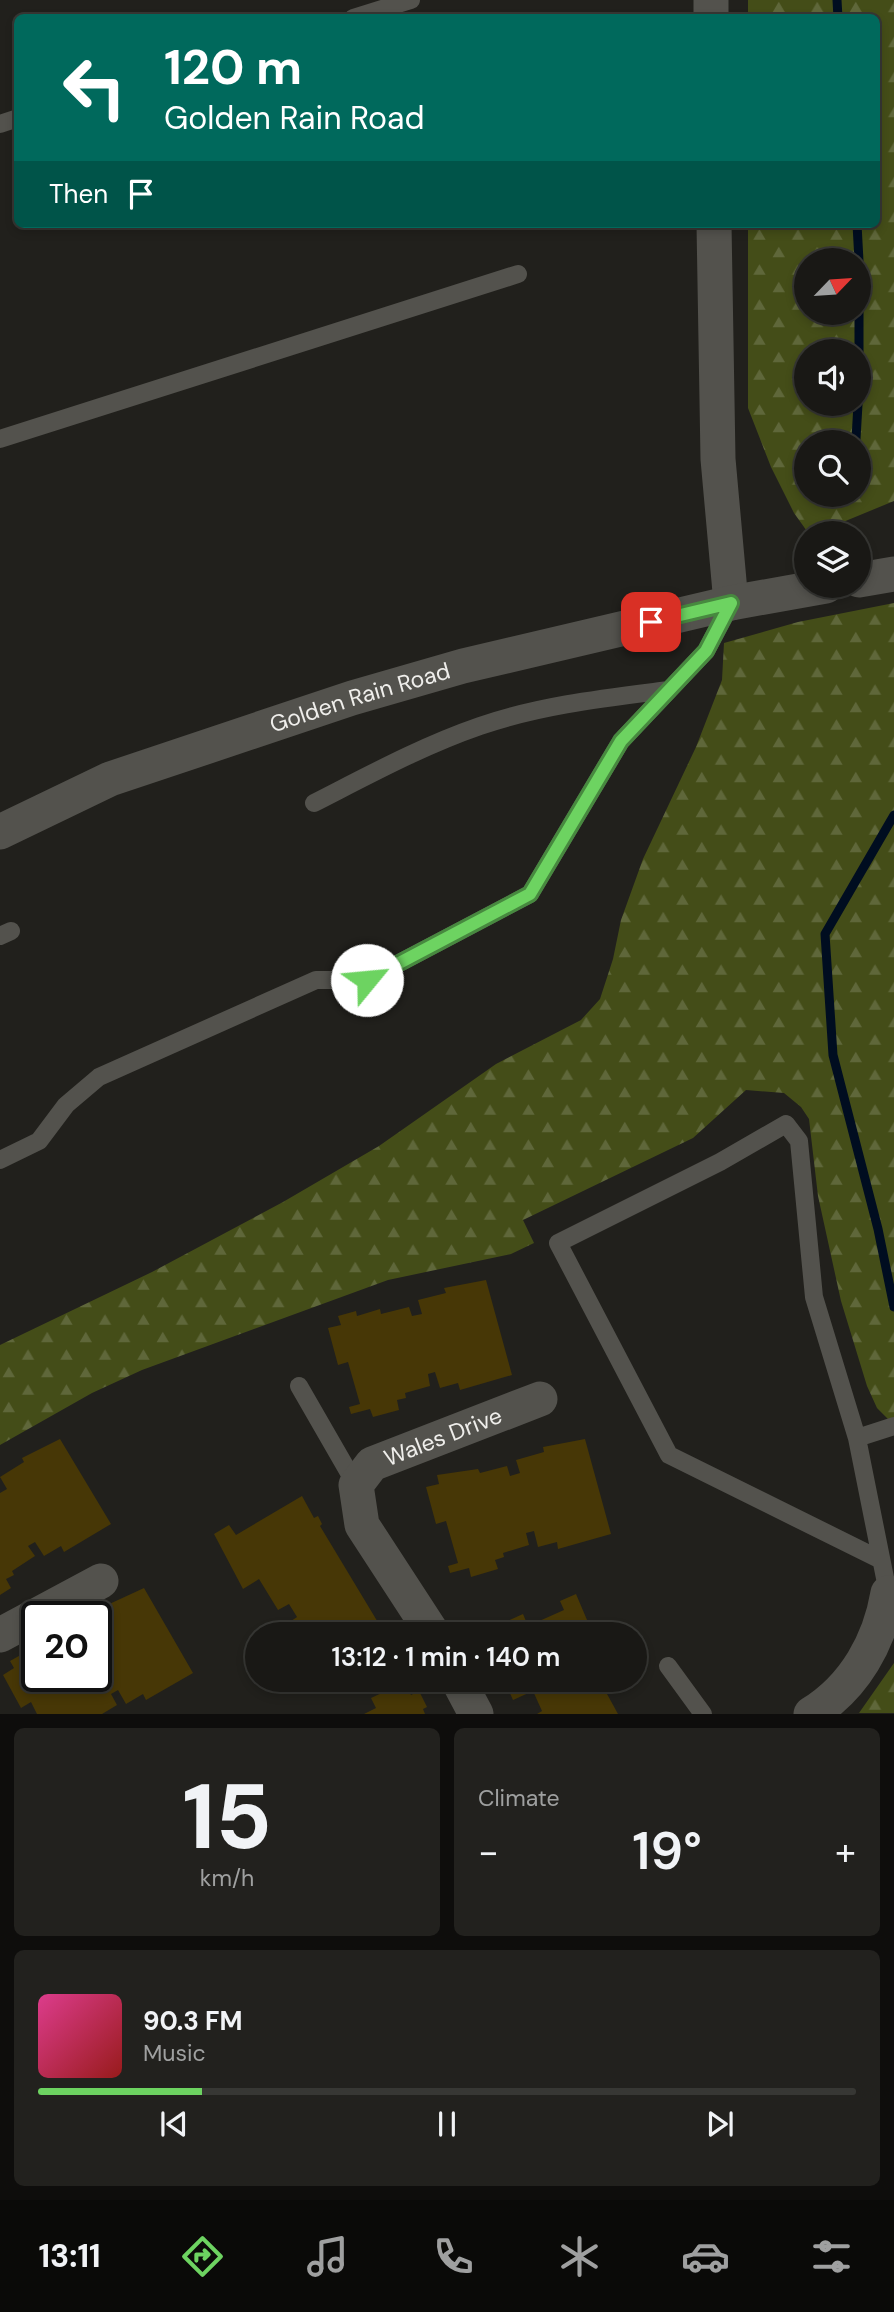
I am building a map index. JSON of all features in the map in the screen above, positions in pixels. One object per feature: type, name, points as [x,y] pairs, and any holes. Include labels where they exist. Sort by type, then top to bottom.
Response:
[{"type":"street","points":[[714,228],[718,459],[731,603]]},
{"type":"street","points":[[871,578],[894,574]]},
{"type":"street","name":"Golden Rain Road","points":[[0,832],[110,779],[352,698],[463,666],[731,603],[794,592]]},
{"type":"street","name":"Wales Drive","points":[[356,1485],[372,1464],[540,1399]]},
{"type":"street","points":[[356,1485],[362,1525],[425,1622]]},
{"type":"street","points":[[0,1635],[101,1581]]},
{"type":"street","points":[[815,1712],[839,1690],[870,1653],[883,1624],[888,1583]]},
{"type":"street","points":[[464,1692],[475,1713]]},
{"type":"lane","points":[[366,14],[411,0]]},
{"type":"lane","points":[[0,439],[518,274]]},
{"type":"lane","points":[[0,1160],[39,1141],[66,1105],[99,1077],[316,980],[367,980],[530,894],[621,741],[706,651],[731,603]]},
{"type":"lane","points":[[314,803],[439,741],[483,725],[587,700],[669,690]]},
{"type":"lane","points":[[786,1124],[799,1142],[814,1297],[857,1438],[888,1583],[669,1455],[558,1243],[720,1162],[786,1124]]},
{"type":"lane","points":[[299,1386],[356,1485]]},
{"type":"lane","points":[[857,1438],[894,1426]]},
{"type":"lane","points":[[668,1666],[703,1713]]},
{"type":"green space","points":[[748,0],[894,0],[894,501],[846,521],[800,521],[771,467],[748,408],[748,228],[880,228],[880,14],[748,14]]},
{"type":"green space","points":[[894,603],[894,1418],[888,1419],[877,1408],[867,1386],[841,1301],[818,1196],[809,1119],[801,1107],[784,1093],[746,1090],[693,1138],[523,1220],[534,1243],[511,1254],[388,1280],[142,1370],[92,1393],[0,1445],[0,1345],[152,1272],[283,1202],[379,1146],[496,1064],[581,1020],[600,999],[613,959],[621,920],[643,859],[696,747],[722,680],[724,643],[798,622]]},
{"type":"green space","points":[[894,1663],[894,1713],[859,1713]]},
{"type":"building","points":[[486,1280],[512,1375],[460,1390],[458,1383],[440,1388],[435,1372],[428,1374],[430,1386],[405,1393],[406,1398],[397,1400],[399,1410],[373,1417],[370,1409],[351,1414],[349,1407],[360,1404],[348,1362],[338,1365],[328,1328],[341,1325],[338,1316],[356,1311],[357,1316],[380,1309],[381,1314],[409,1307],[412,1316],[422,1314],[418,1300],[446,1293],[444,1288]]},
{"type":"building","points":[[60,1439],[111,1524],[64,1552],[61,1546],[44,1556],[35,1542],[28,1546],[35,1556],[12,1571],[14,1575],[6,1579],[11,1588],[0,1595],[0,1493],[7,1489],[0,1477],[24,1462],[22,1458]]},
{"type":"building","points":[[585,1439],[611,1534],[558,1549],[557,1542],[538,1547],[534,1531],[526,1533],[529,1545],[503,1553],[504,1557],[495,1560],[498,1569],[471,1577],[469,1568],[450,1573],[448,1566],[458,1563],[446,1521],[436,1524],[426,1487],[439,1484],[437,1475],[478,1469],[480,1473],[507,1466],[510,1476],[520,1473],[516,1460],[544,1452],[543,1447]]},
{"type":"building","points":[[302,1496],[314,1518],[318,1516],[322,1524],[320,1526],[378,1622],[290,1622],[297,1617],[289,1604],[278,1610],[259,1579],[243,1589],[214,1534],[229,1525],[236,1535]]},
{"type":"building","points":[[144,1588],[193,1673],[146,1700],[143,1694],[126,1704],[118,1690],[111,1694],[117,1705],[102,1714],[37,1714],[31,1702],[21,1708],[3,1675],[14,1668],[10,1661],[21,1655],[21,1692],[112,1692],[112,1603]]},
{"type":"building","points":[[576,1594],[588,1622],[537,1622],[564,1610],[560,1601]]},
{"type":"building","points":[[523,1614],[526,1622],[505,1622]]},
{"type":"building","points":[[384,1692],[410,1692],[411,1695],[420,1692],[427,1707],[423,1709],[425,1714],[364,1714],[376,1708],[371,1698]]},
{"type":"building","points":[[509,1692],[531,1692],[513,1700]]},
{"type":"building","points":[[533,1692],[606,1692],[618,1714],[537,1714],[542,1711]]},
{"type":"waterway","points":[[837,0],[838,14]]},
{"type":"waterway","points":[[857,228],[858,248]]},
{"type":"waterway","points":[[859,326],[859,339]]},
{"type":"waterway","points":[[857,416],[857,430]]},
{"type":"waterway","points":[[894,815],[825,934],[833,1055],[878,1229],[894,1307]]},
{"type":"route","points":[[367,980],[530,894],[621,741],[706,651],[731,603],[651,622]]}]
